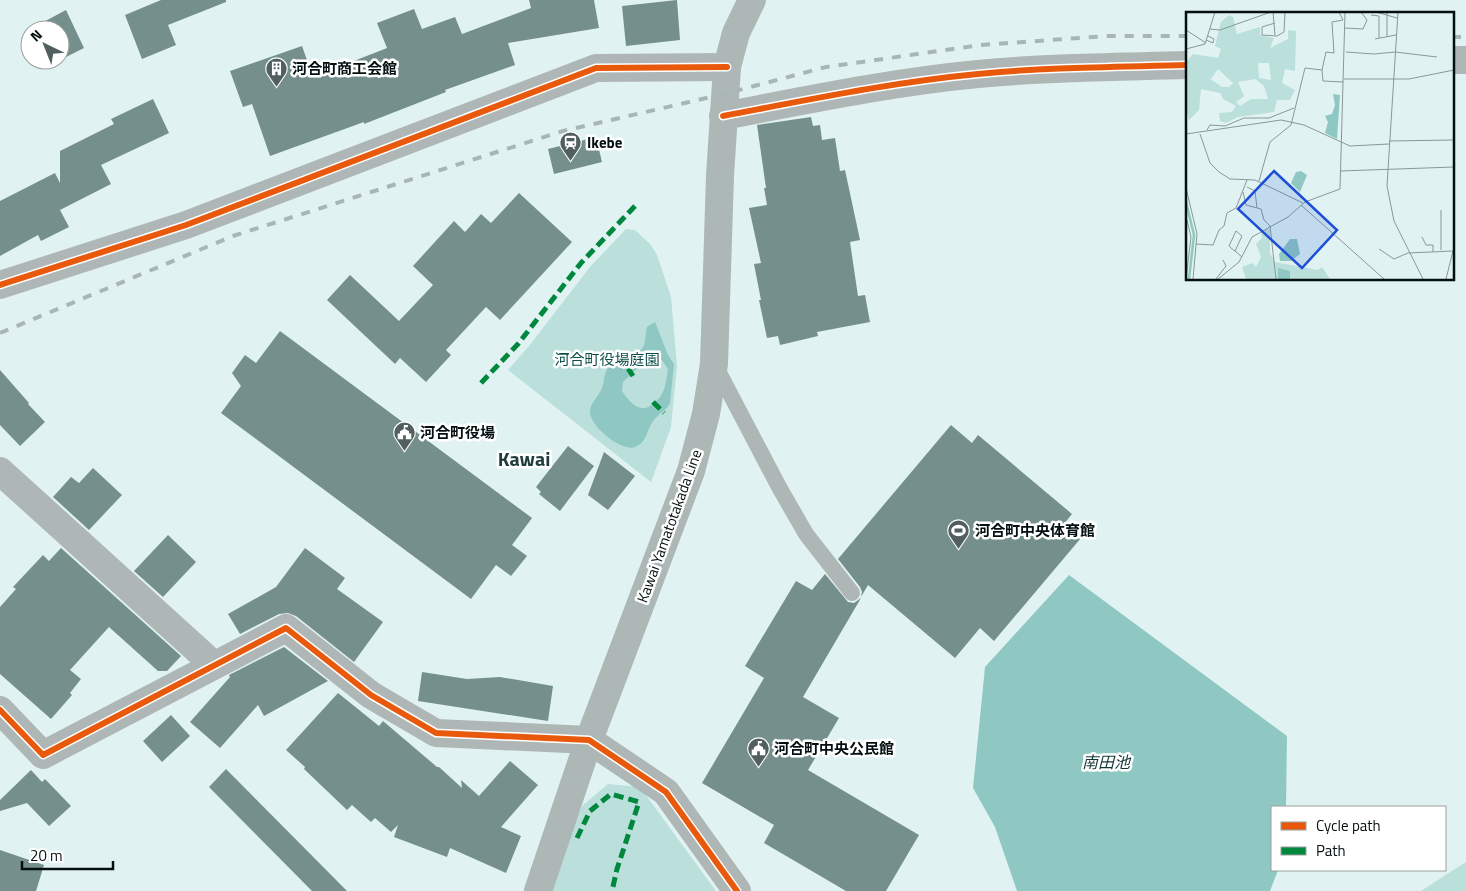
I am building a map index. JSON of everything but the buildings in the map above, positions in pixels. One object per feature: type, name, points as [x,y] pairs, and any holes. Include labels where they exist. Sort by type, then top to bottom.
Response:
[{"type":"main road","name":"Kawai Yamatotakada Line","points":[[538,891],[589,740],[691,471],[706,414],[714,364],[717,240],[727,68],[736,33],[752,0]]},
{"type":"street","points":[[723,116],[852,92],[978,74],[1096,67],[1186,65]]},
{"type":"street","points":[[0,285],[186,225],[596,68],[727,68]]},
{"type":"street","points":[[0,471],[214,665]]},
{"type":"street","points":[[0,710],[43,755],[286,628],[370,695],[436,733],[589,740],[666,792],[737,891]]},
{"type":"lane","points":[[714,364],[806,534],[852,593]]},
{"type":"green space","name":"河合町役場庭園","points":[[626,229],[635,230],[650,244],[657,255],[671,297],[677,366],[671,427],[651,482],[508,370],[590,267]]},
{"type":"green space","points":[[608,784],[640,787],[716,891],[551,891],[559,860],[582,806]]},
{"type":"green space","points":[[1466,862],[1466,891],[1421,891]]},
{"type":"water","points":[[655,322],[668,355],[674,364],[670,403],[654,420],[642,442],[635,447],[629,448],[615,442],[601,431],[591,418],[590,409],[602,388],[607,370],[612,364],[637,355],[644,346],[647,327]],"holes":[[[655,359],[662,360],[668,369],[662,394],[648,407],[639,408],[635,406],[622,391],[623,382],[640,366]]]},
{"type":"water","name":"南田池","points":[[1069,575],[1287,736],[1286,806],[1271,806],[1271,871],[1278,871],[1270,891],[1017,891],[995,827],[973,788],[985,667]]},
{"type":"railway","points":[[0,333],[233,236],[563,131],[724,94],[826,67],[981,45],[1107,36],[1186,36]]},
{"type":"railway","points":[[1454,37],[1466,37]]},
{"type":"marked path","points":[[481,383],[518,344],[581,263],[635,206]]},
{"type":"marked path","points":[[620,356],[633,376]]},
{"type":"marked path","points":[[653,402],[664,413]]},
{"type":"marked path","points":[[577,838],[590,811],[611,794],[639,802],[617,869],[612,891]]},
{"type":"cycle path","points":[[723,116],[850,92],[946,77],[1030,70],[1186,65]]},
{"type":"cycle path","points":[[0,285],[186,225],[596,68],[727,67]]},
{"type":"cycle path","points":[[0,710],[43,755],[286,628],[371,695],[436,733],[589,740],[666,792],[737,891]]},
{"type":"place","name":"河合町商工会館","points":[[276,87]]},
{"type":"place","name":"Ikebe","points":[[571,161]]},
{"type":"place","name":"河合町役場","points":[[404,451]]},
{"type":"place","name":"河合町中央体育館","points":[[959,549]]},
{"type":"place","name":"河合町中央公民館","points":[[758,767]]},
{"type":"district","name":"Kawai","points":[[524,458]]}]
